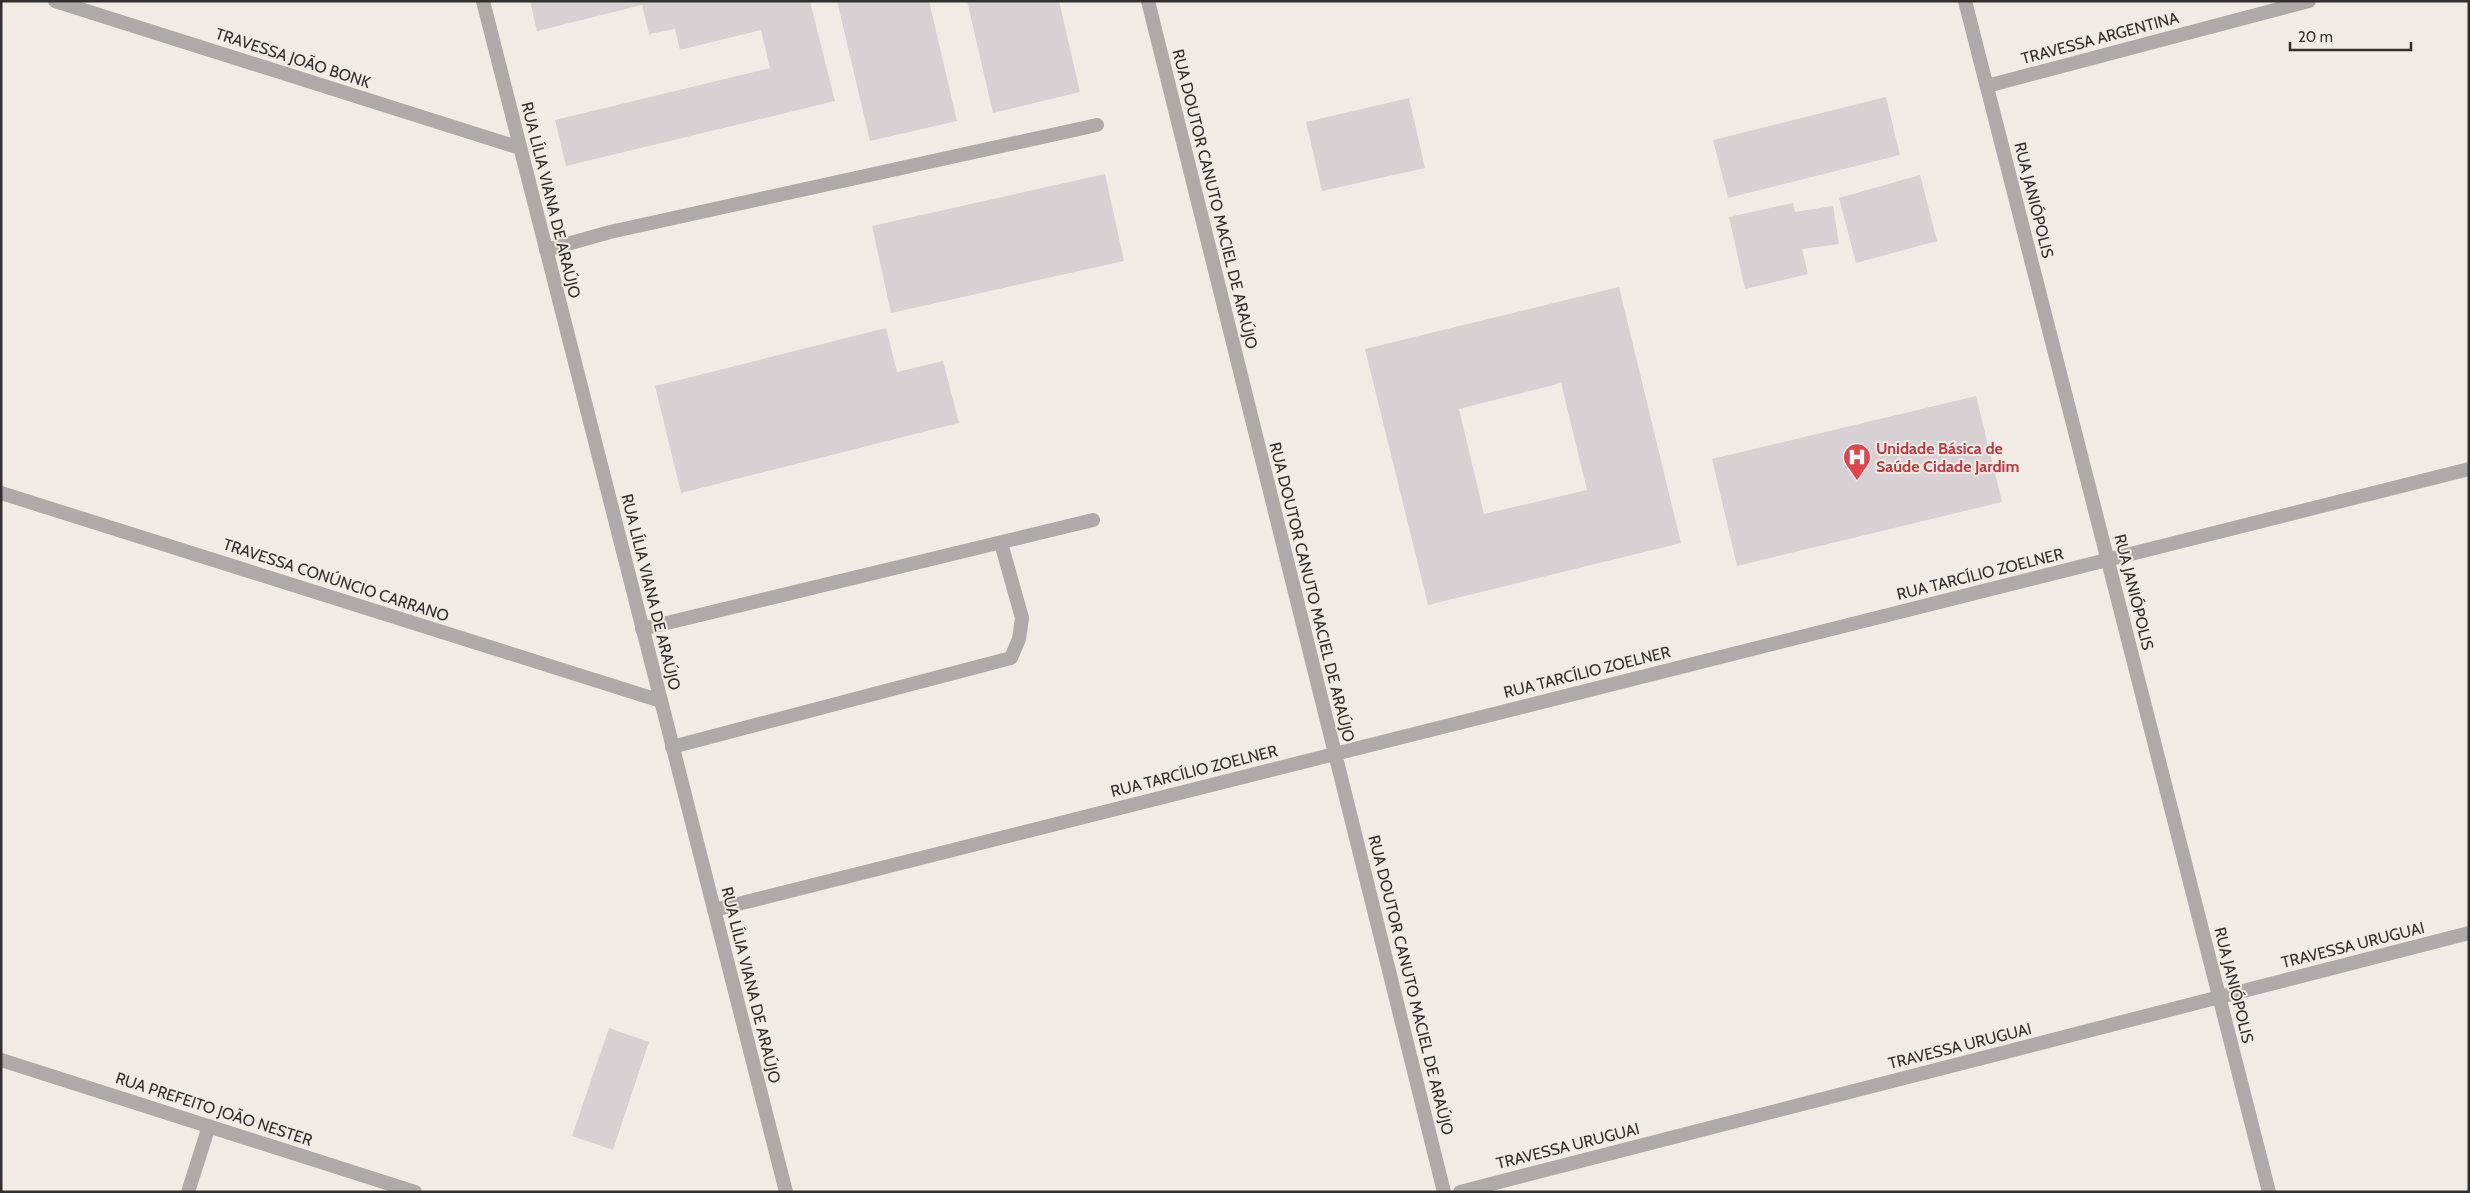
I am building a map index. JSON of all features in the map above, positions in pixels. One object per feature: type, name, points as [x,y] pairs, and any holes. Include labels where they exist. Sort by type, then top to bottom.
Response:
[{"type":"street","name":"TRAVESSA JOÃO BONK","points":[[55,1],[520,148]]},
{"type":"street","name":"RUA LÍLIA VIANA DE ARAÚJO","points":[[483,1],[786,1192]]},
{"type":"street","name":"RUA DOUTOR CANUTO MACIEL DE ARAÚJO","points":[[1148,1],[1444,1192]]},
{"type":"street","name":"RUA JANIÓPOLIS","points":[[1965,1],[2269,1192]]},
{"type":"street","name":"TRAVESSA ARGENTINA","points":[[1987,86],[2309,1]]},
{"type":"street","points":[[546,250],[610,232],[1097,125]]},
{"type":"street","name":"RUA TARCÍLIO ZOELNER","points":[[714,910],[2469,469]]},
{"type":"street","name":"TRAVESSA CONÚNCIO CARRANO","points":[[1,493],[660,701]]},
{"type":"street","points":[[642,629],[1093,520]]},
{"type":"street","points":[[672,747],[1011,658],[1019,639],[1022,618],[1001,542]]},
{"type":"street","name":"TRAVESSA URUGUAI","points":[[1460,1192],[2469,933]]},
{"type":"street","name":"RUA PREFEITO JOÃO NESTER","points":[[1,1060],[415,1192]]},
{"type":"street","points":[[188,1192],[209,1126]]},
{"type":"building","points":[[530,1],[810,1],[835,101],[566,166],[555,120],[770,68],[761,30],[680,50],[675,29],[649,34],[642,5],[537,31]]},
{"type":"building","points":[[837,1],[929,1],[957,121],[870,141]]},
{"type":"building","points":[[967,1],[1059,1],[1080,92],[993,113]]},
{"type":"building","points":[[1886,97],[1900,155],[1728,198],[1713,140]]},
{"type":"building","points":[[1409,98],[1425,168],[1322,191],[1306,122]]},
{"type":"building","points":[[1105,174],[1124,261],[891,313],[872,226]]},
{"type":"building","points":[[1920,175],[1937,241],[1856,263],[1839,198]]},
{"type":"building","points":[[1793,203],[1795,212],[1833,206],[1839,244],[1802,249],[1808,274],[1745,289],[1729,217]]},
{"type":"building","points":[[1619,287],[1681,543],[1428,605],[1365,349]],"holes":[[[1561,383],[1587,490],[1484,514],[1459,409]]]},
{"type":"building","points":[[886,328],[897,372],[943,361],[959,423],[681,493],[655,386]]},
{"type":"building","name":"Unidade Básica de Saúde Cidade Jardim","points":[[1976,396],[2002,502],[1737,566],[1712,459]]},
{"type":"building","points":[[609,1028],[649,1042],[613,1150],[572,1136]]},
{"type":"place","name":"Unidade Básica de Saúde Cidade Jardim","points":[[1857,481]]}]
